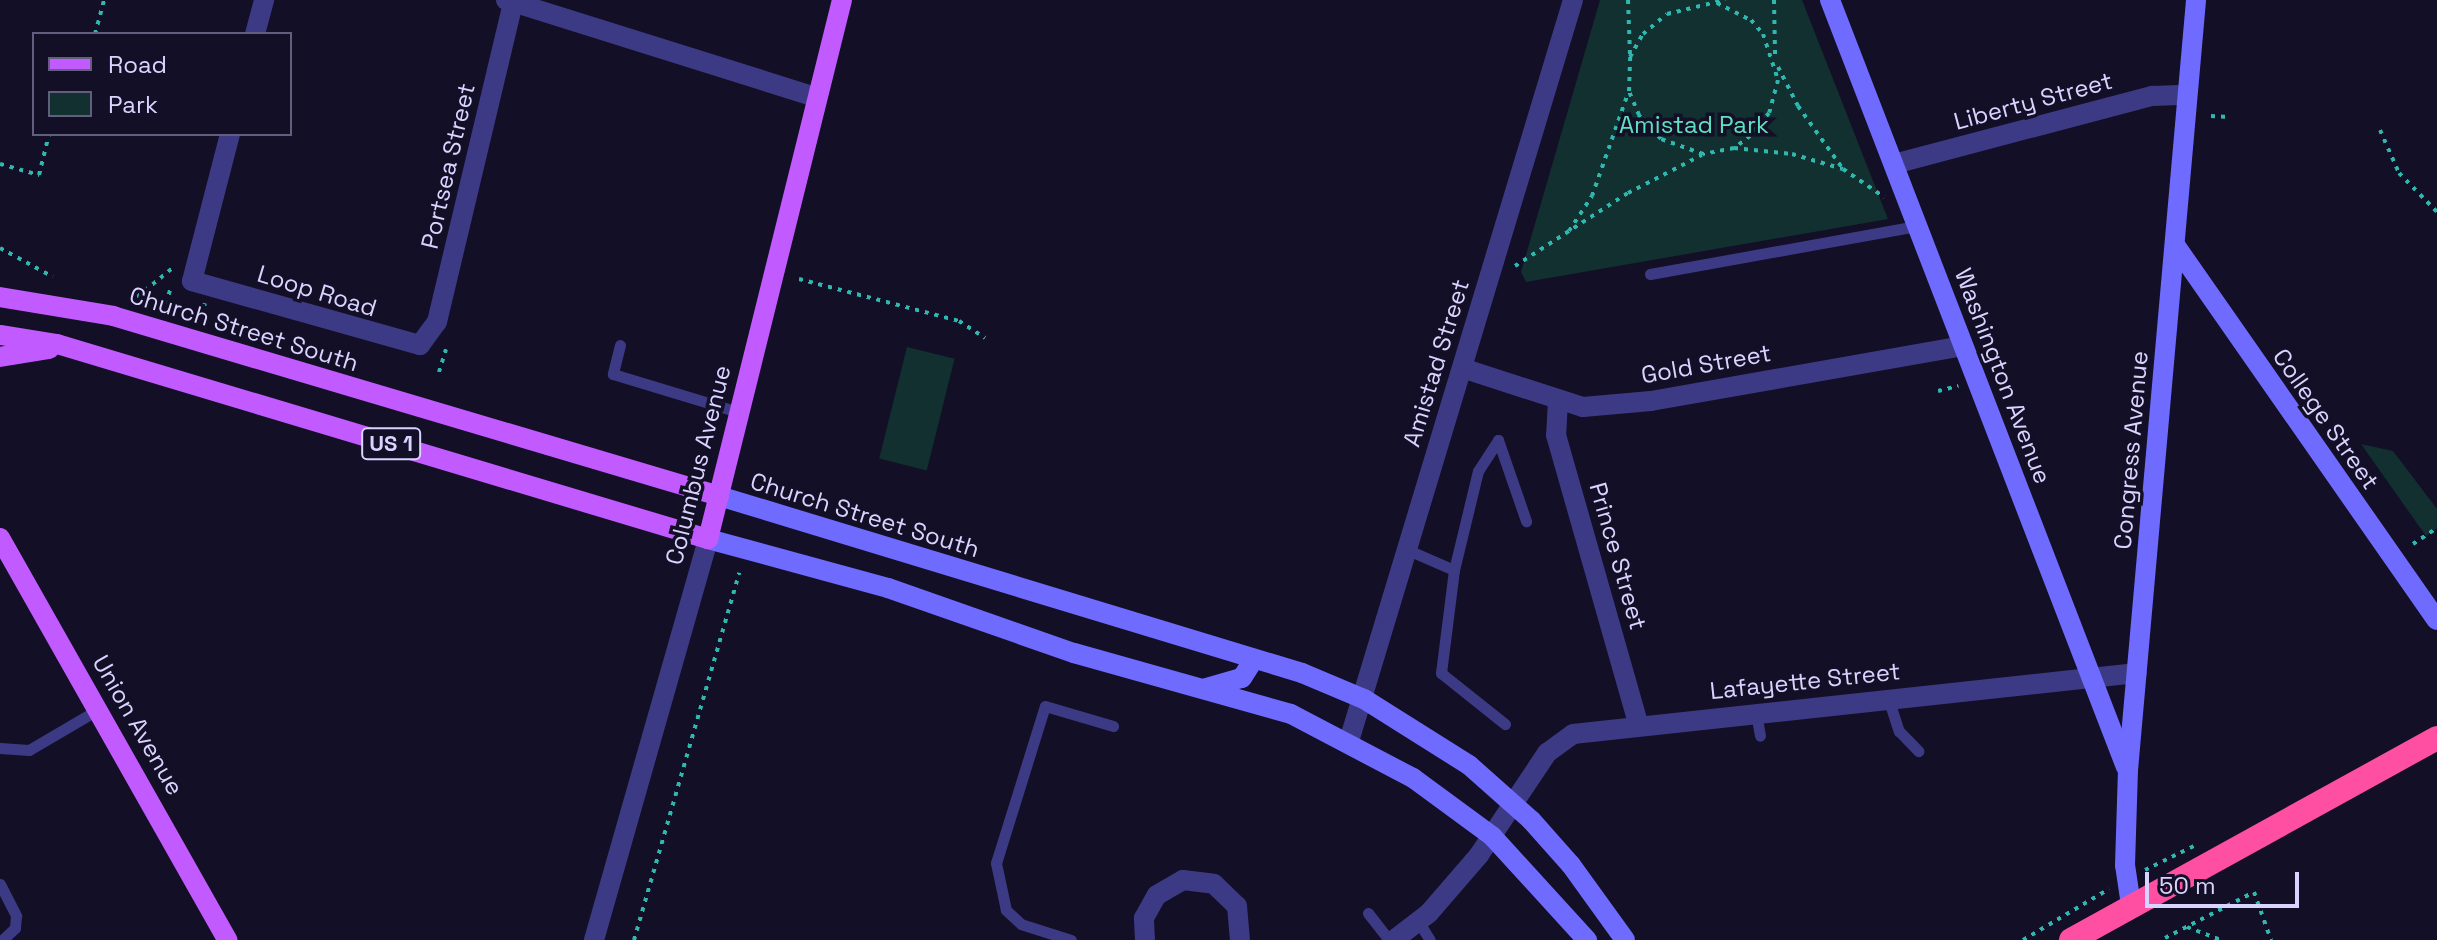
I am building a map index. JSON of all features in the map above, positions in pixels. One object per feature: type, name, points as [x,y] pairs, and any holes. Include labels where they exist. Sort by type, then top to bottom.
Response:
[{"type":"highway","points":[[2071,940],[2437,738]]},
{"type":"main road","name":"Columbus Avenue","points":[[708,539],[842,0]]},
{"type":"main road","name":"Washington Avenue","points":[[1830,0],[2128,770]]},
{"type":"main road","name":"Congress Avenue","points":[[2131,905],[2125,865],[2128,770],[2196,0]]},
{"type":"main road","name":"College Street","points":[[2175,245],[2437,620]]},
{"type":"main road","name":"Church Street South","points":[[0,297],[113,316],[1254,659],[1364,699],[1425,734],[1513,804],[1571,865],[1625,940]]},
{"type":"main road","points":[[0,335],[73,350]]},
{"type":"main road","name":"US 1","points":[[0,357],[22,350],[73,350],[708,539]]},
{"type":"main road","name":"Union Avenue","points":[[0,538],[227,940]]},
{"type":"main road","points":[[708,539],[888,588],[1074,653],[1291,714],[1349,741],[1413,778],[1492,836],[1587,940]]},
{"type":"main road","points":[[1198,689],[1242,678],[1254,659]]},
{"type":"street","points":[[256,32],[264,0]]},
{"type":"street","name":"Amistad Street","points":[[1349,741],[1573,0]]},
{"type":"street","points":[[511,1],[816,97]]},
{"type":"street","name":"Portsea Street","points":[[437,345],[437,322],[511,1]]},
{"type":"street","name":"Liberty Street","points":[[1894,164],[2152,96],[2186,95]]},
{"type":"street","name":"Loop Road","points":[[229,136],[192,281],[409,346],[437,345]]},
{"type":"street","name":"Gold Street","points":[[1462,368],[1583,407],[1651,401],[1962,346]]},
{"type":"street","name":"Prince Street","points":[[1558,400],[1556,435],[1639,726]]},
{"type":"street","name":"Columbus Avenue","points":[[594,940],[708,539]]},
{"type":"street","name":"Lafayette Street","points":[[1391,940],[1418,921],[1492,836],[1561,740],[1639,726],[2090,675],[2137,673]]},
{"type":"street","points":[[1145,940],[1144,918],[1157,895],[1183,880],[1214,884],[1237,906],[1240,940]]},
{"type":"lane","points":[[1650,274],[1917,226]]},
{"type":"lane","points":[[620,345],[613,374],[738,412]]},
{"type":"lane","points":[[1505,724],[1441,673],[1454,570],[1478,471],[1498,440],[1526,521]]},
{"type":"lane","points":[[1408,550],[1454,570]]},
{"type":"lane","points":[[1888,698],[1899,731],[1918,751]]},
{"type":"lane","points":[[1071,940],[1021,924],[1006,910],[996,863],[1045,706],[1113,726]]},
{"type":"lane","points":[[0,748],[29,750],[99,709]]},
{"type":"lane","points":[[1756,713],[1760,736]]},
{"type":"lane","points":[[0,884],[16,916],[15,928],[2,940]]},
{"type":"lane","points":[[1368,913],[1391,940]]},
{"type":"lane","points":[[1418,921],[1430,940]]},
{"type":"path","points":[[96,32],[104,0]]},
{"type":"path","points":[[1568,234],[1592,196],[1629,91],[1628,0]]},
{"type":"path","points":[[1694,0],[1701,3]]},
{"type":"path","points":[[1630,57],[1655,22],[1701,3],[1725,0]]},
{"type":"path","points":[[1734,148],[1769,113],[1778,80],[1774,0]]},
{"type":"path","points":[[1717,3],[1751,20],[1798,106],[1843,169]]},
{"type":"path","points":[[1629,91],[1639,115],[1661,139],[1703,154]]},
{"type":"path","points":[[2211,116],[2229,117]]},
{"type":"path","points":[[2380,130],[2399,173],[2437,212]]},
{"type":"path","points":[[0,164],[39,175],[49,136]]},
{"type":"path","points":[[1515,266],[1628,193],[1703,154],[1734,148],[1792,154],[1843,169],[1884,197]]},
{"type":"path","points":[[0,248],[53,277]]},
{"type":"path","points":[[137,297],[177,265]]},
{"type":"path","points":[[799,279],[959,321],[985,338]]},
{"type":"path","points":[[166,304],[171,287]]},
{"type":"path","points":[[437,345],[439,372]]},
{"type":"path","points":[[1938,391],[1958,386]]},
{"type":"path","points":[[2413,544],[2437,528]]},
{"type":"path","points":[[634,940],[739,573]]},
{"type":"path","points":[[2165,938],[2254,892],[2271,940]]},
{"type":"path","points":[[2023,940],[2087,901]]},
{"type":"path","points":[[2187,927],[2221,940]]},
{"type":"path","points":[[2174,933],[2175,940]]},
{"type":"green space","name":"Amistad Park","points":[[1600,0],[1802,0],[1888,219],[1526,282],[1521,272]]},
{"type":"green space","points":[[907,347],[955,359],[927,470],[879,459]]},
{"type":"green space","points":[[2361,444],[2393,451],[2437,509],[2437,528],[2426,536]]}]
